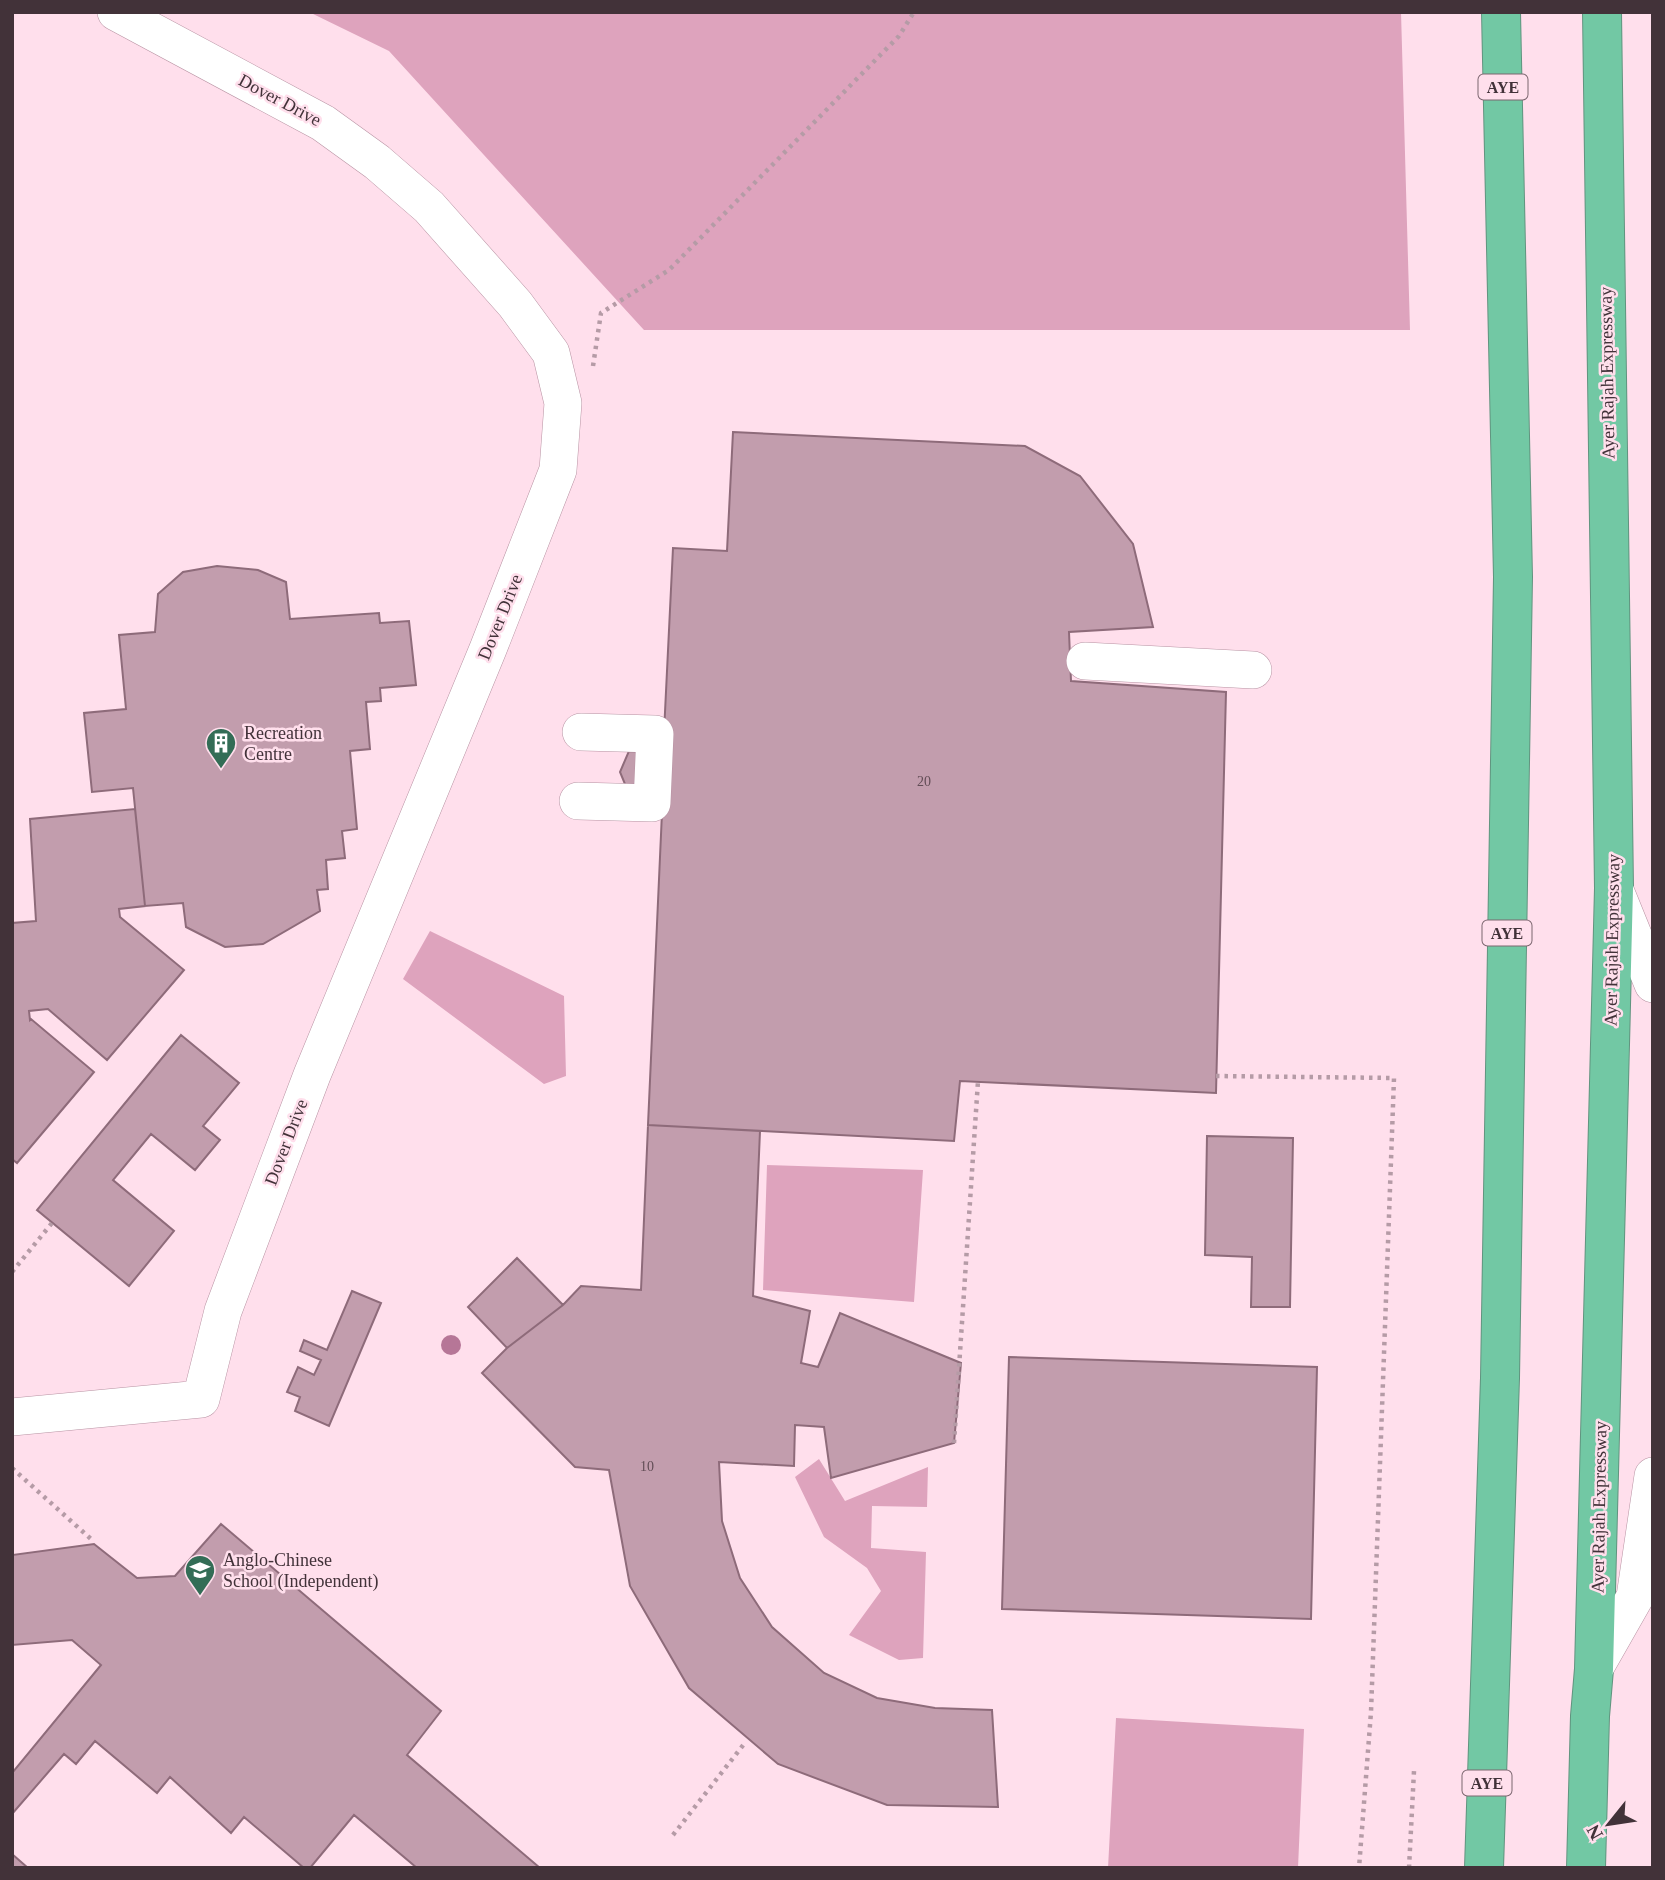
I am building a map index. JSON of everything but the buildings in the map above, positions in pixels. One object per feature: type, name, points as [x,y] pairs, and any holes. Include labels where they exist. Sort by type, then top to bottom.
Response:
[{"type":"highway","name":"AYE","points":[[1484,1868],[1500,1364],[1513,577],[1501,12]]},
{"type":"highway","name":"Ayer Rajah Expressway","points":[[1586,1868],[1590,1716],[1594,1669],[1614,888],[1602,12]]},
{"type":"lane","name":"Dover Drive","points":[[12,1417],[201,1399],[223,1311],[307,1086],[488,649],[558,470],[563,403],[551,353],[515,304],[429,207],[377,162],[323,122],[116,12]]},
{"type":"lane","points":[[1084,661],[1253,670]]},
{"type":"lane","points":[[578,801],[652,803],[655,734],[581,732]]},
{"type":"lane","points":[[1614,888],[1653,984]]},
{"type":"lane","points":[[1594,1669],[1635,1597],[1653,1476]]},
{"type":"path","points":[[601,313],[669,270],[899,36],[914,12]]},
{"type":"path","points":[[1216,1076],[1394,1078],[1371,1712],[1359,1868]]},
{"type":"path","points":[[954,1443],[978,1081]]},
{"type":"path","points":[[12,1272],[52,1223]]},
{"type":"path","points":[[12,1468],[91,1539]]},
{"type":"path","points":[[673,1835],[744,1744]]},
{"type":"path","points":[[1409,1868],[1414,1771]]},
{"type":"shaded area","points":[[309,12],[1401,12],[1410,330],[644,330],[389,51]]},
{"type":"shaded area","points":[[430,931],[564,996],[566,1076],[544,1084],[403,979]]},
{"type":"shaded area","points":[[767,1165],[923,1170],[914,1302],[763,1290]]},
{"type":"shaded area","points":[[819,1459],[845,1501],[928,1467],[927,1507],[872,1506],[871,1548],[926,1552],[923,1658],[899,1660],[849,1635],[881,1591],[867,1568],[824,1537],[795,1477]]},
{"type":"shaded area","points":[[1116,1718],[1304,1729],[1298,1868],[1108,1868]]},
{"type":"place","name":"Recreation Centre","points":[[221,770]]},
{"type":"place","name":"Anglo-Chinese School (Independent)","points":[[200,1597]]}]
